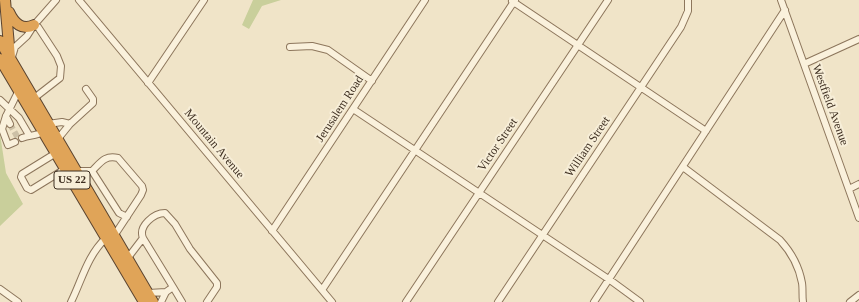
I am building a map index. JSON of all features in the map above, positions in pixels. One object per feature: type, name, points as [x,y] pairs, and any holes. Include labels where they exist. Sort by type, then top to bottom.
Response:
[{"type":"highway","points":[[6,4],[18,25],[28,27],[34,25]]},
{"type":"highway","points":[[6,4],[11,61]]},
{"type":"highway","name":"US 22","points":[[0,41],[33,99],[56,153],[65,169],[110,237],[146,297],[153,302]]},
{"type":"highway","name":"US 22","points":[[0,59],[17,88],[45,128],[57,140],[76,171],[110,237],[128,259],[146,297]]},
{"type":"highway","points":[[0,78],[17,88]]},
{"type":"street","points":[[11,61],[15,48],[27,36],[34,25],[56,0]]},
{"type":"street","name":"Mountain Avenue","points":[[79,0],[332,302]]},
{"type":"street","points":[[148,83],[204,0]]},
{"type":"street","name":"Jerusalem Road","points":[[272,231],[425,0]]},
{"type":"street","name":"Victor Street","points":[[406,302],[608,0]]},
{"type":"street","name":"William Street","points":[[498,302],[683,23],[688,11],[688,0]]},
{"type":"street","name":"Westfield Avenue","points":[[781,0],[859,218]]},
{"type":"street","points":[[322,290],[513,1],[706,131]]},
{"type":"street","points":[[594,302],[610,280],[785,10]]},
{"type":"street","points":[[33,99],[60,78],[61,66],[57,56],[34,25]]},
{"type":"street","points":[[804,64],[859,39]]},
{"type":"street","points":[[290,47],[312,46],[328,50],[372,81]]},
{"type":"street","points":[[15,142],[8,146],[2,128],[17,88]]},
{"type":"street","points":[[57,140],[70,124],[93,103],[93,99],[86,89]]},
{"type":"street","points":[[0,100],[19,118],[29,135]]},
{"type":"street","points":[[353,109],[610,280],[640,302]]},
{"type":"street","points":[[6,116],[10,124]]},
{"type":"street","points":[[22,138],[29,135],[36,136],[45,128],[62,122],[70,124]]},
{"type":"street","points":[[56,153],[22,174],[21,177],[27,188],[31,190],[65,169]]},
{"type":"street","points":[[71,302],[90,258],[98,246],[110,237],[127,217],[143,190],[142,186],[118,158],[111,156],[106,158],[92,171],[76,171]]},
{"type":"street","points":[[683,167],[770,230],[786,246],[795,260],[799,271],[804,302]]},
{"type":"street","points":[[92,171],[119,213],[127,217]]},
{"type":"street","points":[[849,190],[859,184]]},
{"type":"street","points":[[182,302],[141,234],[149,219],[159,213],[165,213],[175,224],[190,249],[216,282],[216,287],[207,302]]},
{"type":"street","points":[[128,259],[143,238]]},
{"type":"street","points":[[146,297],[166,292],[173,288]]},
{"type":"street","points":[[0,299],[2,291],[18,302]]},
{"type":"street","points":[[161,302],[166,292]]},
{"type":"street","points":[[850,302],[859,295]]},
{"type":"green space","points":[[253,0],[281,0],[262,6],[249,29],[242,25]]},
{"type":"green space","points":[[0,134],[6,173],[23,204],[0,226]]},
{"type":"tunnel","points":[[10,124],[19,140]]}]
